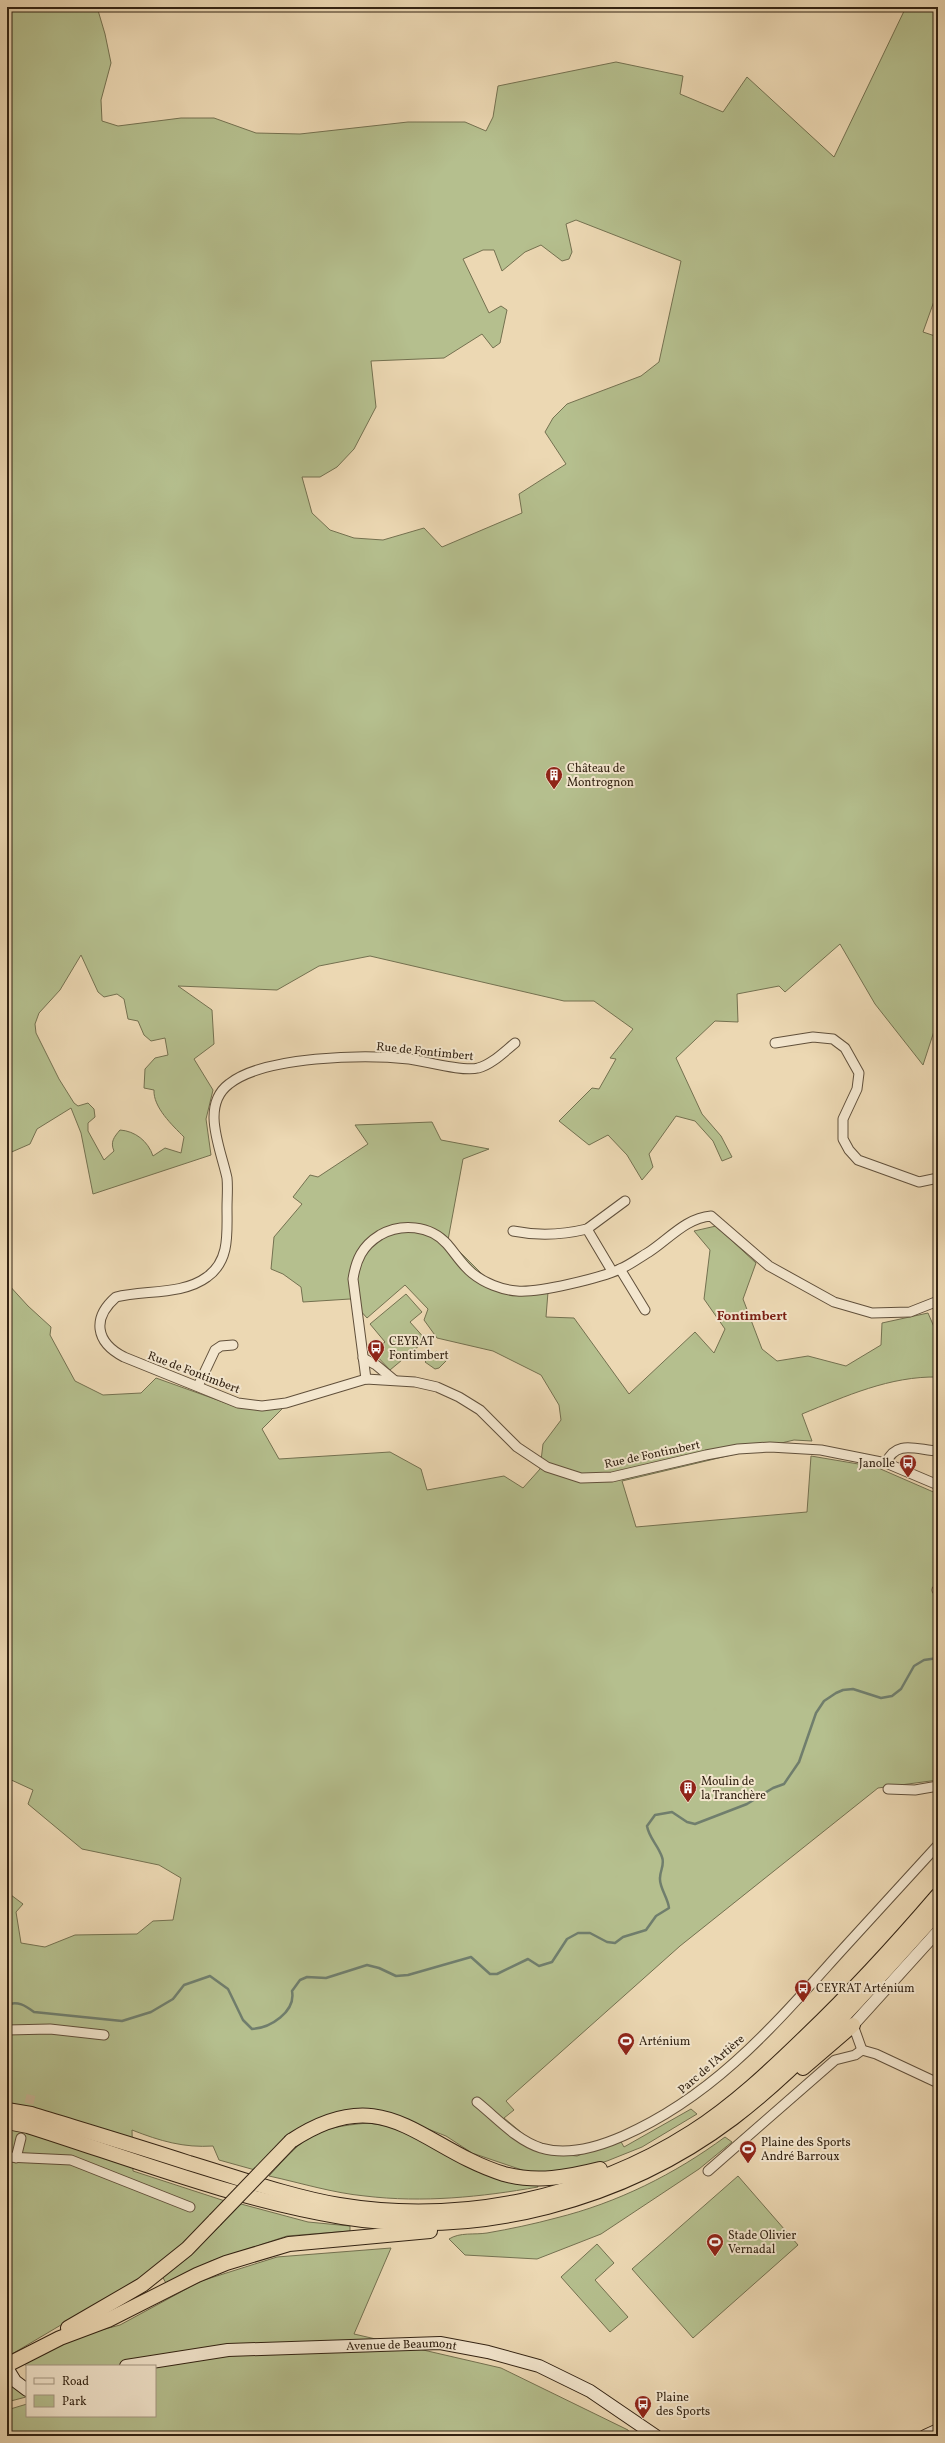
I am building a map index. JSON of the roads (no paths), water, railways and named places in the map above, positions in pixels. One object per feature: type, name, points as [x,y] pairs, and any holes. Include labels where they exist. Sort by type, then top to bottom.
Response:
[{"type":"highway","points":[[7,2110],[31,2114],[268,2188],[338,2205],[424,2211],[478,2207],[549,2195],[594,2180],[638,2162],[694,2131],[742,2095],[777,2065],[878,1962],[938,1895]]},
{"type":"highway","points":[[7,2122],[28,2126],[265,2201],[340,2217],[375,2221],[450,2223],[508,2216],[561,2204],[640,2174],[702,2140],[734,2117],[775,2082],[832,2027],[938,1912]]},
{"type":"highway","points":[[734,2117],[746,2117],[853,2024]]},
{"type":"highway","points":[[7,2365],[142,2285],[187,2249],[291,2141],[309,2129],[335,2120],[348,2116],[387,2118],[412,2128],[480,2166],[506,2174],[534,2179],[566,2178],[602,2169],[655,2145],[683,2129],[694,2131]]},
{"type":"highway","points":[[7,2365],[60,2338],[108,2320],[197,2275],[226,2263],[289,2244],[478,2227],[508,2216]]},
{"type":"main road","name":"Avenue de Beaumont","points":[[132,2365],[228,2350],[440,2343],[488,2352],[538,2366],[590,2391],[656,2436]]},
{"type":"main road","points":[[7,2368],[15,2381],[26,2389]]},
{"type":"main road","points":[[925,2436],[938,2430]]},
{"type":"street","points":[[775,1043],[813,1037],[833,1039],[845,1048],[859,1073],[857,1089],[843,1119],[843,1139],[849,1150],[858,1160],[919,1182],[938,1178]]},
{"type":"street","name":"Rue de Fontimbert","points":[[515,1044],[498,1058],[477,1069],[408,1059],[321,1058],[260,1069],[241,1075],[227,1084],[217,1098],[214,1126],[227,1179],[227,1245],[221,1260],[207,1277],[194,1284],[116,1296],[109,1303],[100,1317],[101,1335],[111,1350],[238,1403],[262,1406],[286,1403],[366,1379],[394,1380],[437,1387],[459,1397],[480,1410],[517,1447],[542,1464],[560,1473],[581,1478],[612,1477],[706,1455],[738,1449],[770,1447],[821,1450],[886,1463],[938,1485]]},
{"type":"street","points":[[513,1231],[528,1234],[549,1234],[567,1233],[587,1228],[624,1200]]},
{"type":"street","points":[[366,1379],[353,1279],[355,1265],[361,1252],[372,1240],[386,1232],[412,1226],[435,1234],[445,1242],[472,1273],[485,1282],[515,1291],[534,1292],[616,1270],[690,1221],[711,1216],[769,1266],[834,1302],[855,1310],[880,1313],[910,1312],[938,1301]]},
{"type":"street","points":[[587,1228],[645,1310]]},
{"type":"street","points":[[198,1386],[215,1350],[221,1346],[232,1345]]},
{"type":"street","points":[[363,1358],[376,1365],[394,1380]]},
{"type":"street","points":[[886,1463],[890,1455],[902,1448],[938,1451]]},
{"type":"street","points":[[888,1789],[914,1790],[938,1786]]},
{"type":"street","name":"Parc de l'Artière","points":[[477,2102],[515,2134],[541,2148],[565,2151],[586,2149],[604,2144],[650,2124],[679,2107],[710,2084],[783,2016],[938,1844]]},
{"type":"street","points":[[862,2050],[853,2024],[938,1931]]},
{"type":"street","points":[[7,2030],[50,2029],[104,2035]]},
{"type":"street","points":[[862,2050],[883,2056],[938,2083]]},
{"type":"street","points":[[708,2171],[835,2060],[855,2055],[862,2050]]},
{"type":"street","points":[[21,2138],[12,2157],[70,2160],[190,2207]]},
{"type":"waterway","points":[[7,2005],[18,2003],[34,2012],[122,2021],[151,2012],[173,1999],[184,1985],[210,1976],[228,1989],[243,2020],[252,2029],[266,2026],[280,2018],[290,2006],[292,1991],[300,1980],[307,1977],[326,1978],[367,1965],[379,1968],[396,1976],[408,1975],[471,1957],[490,1974],[497,1974],[528,1959],[539,1966],[552,1962],[567,1939],[578,1933],[590,1933],[607,1942],[615,1943],[623,1937],[646,1930],[656,1916],[669,1908],[660,1881],[663,1860],[647,1826],[655,1815],[672,1812],[687,1822],[695,1824],[747,1804],[773,1788],[784,1784],[799,1762],[816,1713],[824,1701],[843,1690],[853,1689],[881,1698],[892,1696],[901,1689],[914,1666],[924,1660],[938,1658]]},
{"type":"tunnel","points":[[26,2117],[31,2095]]},
{"type":"place","name":"Château de Montrognon","points":[[554,790]]},
{"type":"place","name":"CEYRAT Fontimbert","points":[[376,1363]]},
{"type":"place","name":"Janolle","points":[[908,1478]]},
{"type":"place","name":"Moulin de la Tranchère","points":[[688,1803]]},
{"type":"place","name":"CEYRAT Arténium","points":[[803,2003]]},
{"type":"place","name":"Arténium","points":[[626,2056]]},
{"type":"place","name":"Plaine des Sports André Barroux","points":[[748,2164]]},
{"type":"place","name":"Stade Olivier Vernadal","points":[[715,2257]]},
{"type":"place","name":"Plaine des Sports","points":[[643,2419]]},
{"type":"district","name":"Fontimbert","points":[[752,1315]]}]
